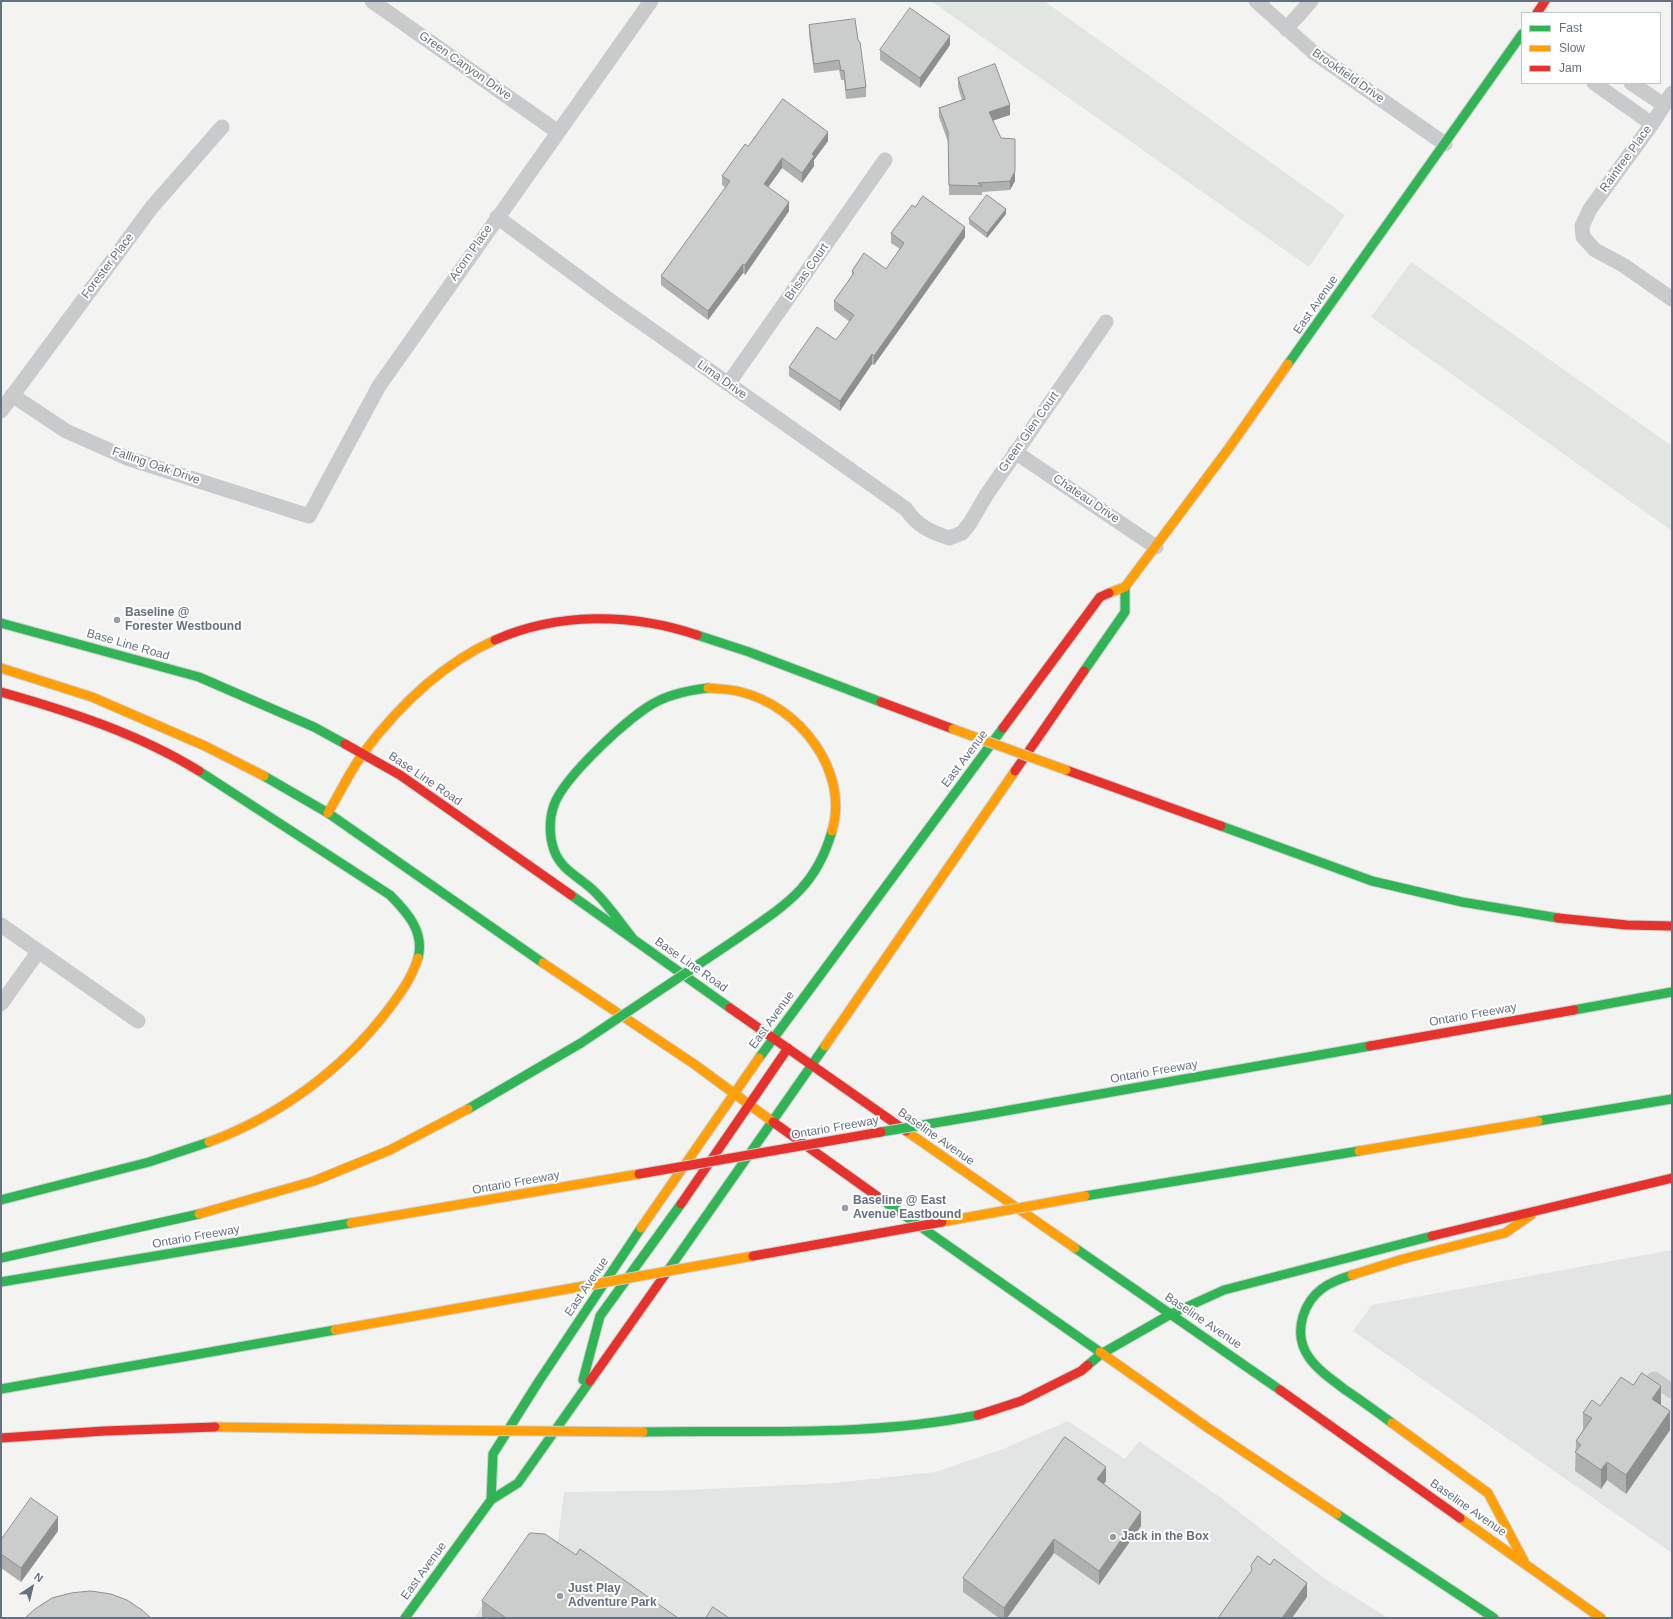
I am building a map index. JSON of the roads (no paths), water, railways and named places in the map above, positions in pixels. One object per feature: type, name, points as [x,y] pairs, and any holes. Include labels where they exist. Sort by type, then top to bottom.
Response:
[{"type":"main road","points":[[1538,12],[1545,1]]},
{"type":"main road","name":"East Avenue","points":[[491,1500],[493,1454],[543,1374],[734,1092],[1100,597],[1124,587],[1156,547],[1233,442],[1521,35]]},
{"type":"main road","name":"East Avenue","points":[[405,1618],[491,1500],[518,1483],[579,1394],[773,1121],[1125,612],[1124,587]]},
{"type":"main road","points":[[328,813],[363,754],[407,702],[438,675],[473,650],[504,636],[537,626],[579,619],[627,620],[676,628],[749,652],[953,729],[1372,881],[1462,902],[1546,917],[1627,925],[1672,926]]},
{"type":"main road","name":"Base Line Road","points":[[1,623],[199,678],[275,709],[363,754],[400,775],[788,1048]]},
{"type":"main road","points":[[1,668],[92,698],[205,746],[260,773],[328,813],[506,938],[734,1092],[794,1138],[1101,1354],[1347,1521],[1494,1618]]},
{"type":"main road","points":[[1,1258],[190,1217],[314,1182],[390,1150],[461,1113],[581,1044],[796,897],[814,875],[827,852],[834,829],[836,810],[835,788],[820,750],[802,726],[771,702],[738,690],[709,688],[690,689],[672,694],[656,701],[620,730],[557,794],[553,803],[550,832],[557,857],[568,871],[597,894],[634,940]]},
{"type":"main road","points":[[1,692],[72,714],[136,739],[175,757],[210,777],[306,838],[390,895],[402,906],[415,924],[420,943],[419,956],[409,980],[376,1026],[323,1077],[296,1097],[262,1118],[198,1147],[1,1200]]},
{"type":"main road","name":"Ontario Freeway","points":[[1,1282],[988,1114],[1672,992]]},
{"type":"main road","points":[[579,1394],[600,1316],[661,1233],[788,1048]]},
{"type":"main road","name":"Baseline Avenue","points":[[788,1048],[1524,1561],[1601,1618]]},
{"type":"main road","points":[[1,1389],[1085,1196],[1672,1099]]},
{"type":"main road","points":[[1,1438],[104,1431],[233,1426],[643,1432],[864,1429],[942,1422],[982,1414],[1021,1401],[1081,1371],[1101,1354],[1171,1314],[1224,1290],[1500,1218],[1535,1212],[1672,1178]]},
{"type":"main road","points":[[1524,1561],[1488,1493],[1316,1368],[1303,1347],[1299,1329],[1307,1303],[1330,1282],[1403,1260],[1505,1233],[1535,1212]]},
{"type":"street","name":"Green Canyon Drive","points":[[372,1],[558,132]]},
{"type":"street","name":"Acorn Place","points":[[309,516],[378,386],[651,1]]},
{"type":"street","name":"Brookfield Drive","points":[[1256,1],[1313,52],[1445,144]]},
{"type":"street","points":[[1286,29],[1311,1]]},
{"type":"street","points":[[1595,84],[1652,124]]},
{"type":"street","points":[[1633,84],[1668,99]]},
{"type":"street","name":"Raintree Place","points":[[1668,99],[1652,124],[1590,209],[1582,226],[1583,237],[1595,250],[1623,264],[1672,299]]},
{"type":"street","name":"Forester Place","points":[[1,411],[152,207],[222,127]]},
{"type":"street","name":"Brisas Court","points":[[728,384],[885,160]]},
{"type":"street","name":"Lima Drive","points":[[497,217],[615,304],[906,509],[912,519],[923,528],[949,538]]},
{"type":"street","name":"Green Glen Court","points":[[949,538],[962,533],[970,523],[987,494],[1106,322]]},
{"type":"street","name":"Falling Oak Drive","points":[[12,395],[66,431],[120,456],[309,516]]},
{"type":"street","name":"Chateau Drive","points":[[1016,452],[1156,547]]},
{"type":"street","points":[[1,925],[138,1021]]},
{"type":"street","points":[[1,1004],[38,952]]},
{"type":"street","points":[[1654,1379],[1672,1391]]},
{"type":"place","name":"Baseline @ Forester Westbound","points":[[117,620]]},
{"type":"place","name":"Baseline @ East Avenue Eastbound","points":[[845,1208]]},
{"type":"place","name":"Jack in the Box","points":[[1113,1537]]},
{"type":"place","name":"Just Play Adventure Park","points":[[560,1596]]}]
